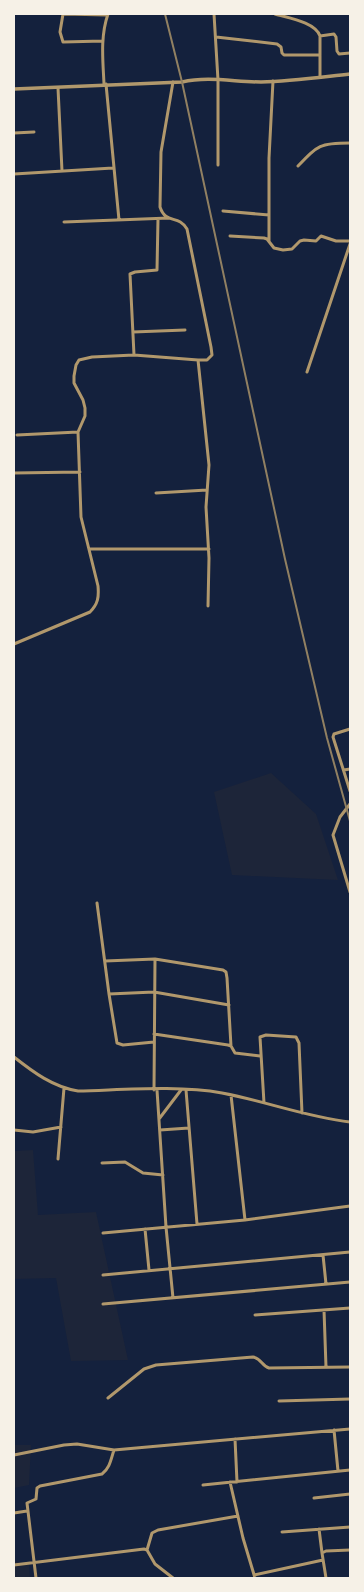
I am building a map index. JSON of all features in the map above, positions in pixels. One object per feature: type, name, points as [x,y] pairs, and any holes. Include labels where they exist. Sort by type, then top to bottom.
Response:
[{"type":"street","points":[[102,41],[63,42],[60,32],[63,14],[107,14],[102,41],[119,220]]},
{"type":"street","points":[[214,14],[218,80],[218,165]]},
{"type":"street","points":[[275,14],[314,27],[318,30],[320,36],[320,77]]},
{"type":"street","points":[[320,36],[334,34],[336,37],[337,52],[339,54],[350,53]]},
{"type":"street","points":[[216,37],[277,44],[280,45],[284,55],[320,55]]},
{"type":"street","points":[[14,89],[173,82],[200,79],[273,81],[350,74]]},
{"type":"street","points":[[269,241],[269,158],[273,81]]},
{"type":"street","points":[[169,218],[163,214],[160,207],[161,152],[173,82]]},
{"type":"street","points":[[58,88],[62,171]]},
{"type":"street","points":[[14,133],[34,132]]},
{"type":"street","points":[[298,166],[321,145],[334,142],[350,143]]},
{"type":"street","points":[[14,174],[113,168]]},
{"type":"street","points":[[223,211],[269,215]]},
{"type":"street","points":[[14,644],[90,612],[97,605],[98,586],[81,517],[78,432],[85,416],[85,408],[83,400],[74,383],[76,365],[79,360],[92,357],[134,355],[207,360],[212,355],[187,229],[184,223],[169,218],[64,222]]},
{"type":"street","points":[[134,355],[130,274],[135,272],[157,270],[158,219]]},
{"type":"street","points":[[230,236],[264,238],[269,241],[274,248],[283,250],[292,249],[300,241],[316,241],[321,236],[336,241],[350,243],[307,372]]},
{"type":"street","points":[[133,332],[185,330]]},
{"type":"street","points":[[198,360],[209,465],[206,516],[209,549],[208,606]]},
{"type":"street","points":[[17,435],[78,432]]},
{"type":"street","points":[[14,473],[80,472]]},
{"type":"street","points":[[156,493],[208,490]]},
{"type":"street","points":[[89,550],[209,549]]},
{"type":"street","points":[[350,729],[334,734],[350,790]]},
{"type":"street","points":[[344,770],[350,769]]},
{"type":"street","points":[[350,804],[340,817],[334,835],[350,892]]},
{"type":"street","points":[[97,903],[117,1043],[123,1045],[154,1042]]},
{"type":"street","points":[[105,961],[155,959],[223,970],[226,972],[227,978],[231,1046],[235,1053],[260,1056]]},
{"type":"street","points":[[155,959],[155,1090],[160,1130],[166,1227],[173,1298]]},
{"type":"street","points":[[109,994],[154,992],[229,1005]]},
{"type":"street","points":[[154,1034],[231,1046]]},
{"type":"street","points":[[264,1103],[259,1041],[260,1037],[293,1036],[299,1039],[302,1112]]},
{"type":"street","points":[[14,1057],[32,1071],[69,1090],[186,1090],[221,1093],[350,1122]]},
{"type":"street","points":[[58,1159],[64,1088]]},
{"type":"street","points":[[159,1119],[181,1090]]},
{"type":"street","points":[[186,1090],[197,1224]]},
{"type":"street","points":[[231,1095],[245,1220]]},
{"type":"street","points":[[14,1130],[33,1132],[61,1127]]},
{"type":"street","points":[[160,1130],[189,1128]]},
{"type":"street","points":[[102,1163],[122,1162],[143,1173],[163,1175]]},
{"type":"street","points":[[103,1233],[245,1220],[350,1206]]},
{"type":"street","points":[[145,1229],[149,1270]]},
{"type":"street","points":[[103,1275],[350,1252]]},
{"type":"street","points":[[323,1255],[326,1284]]},
{"type":"street","points":[[104,1304],[350,1282]]},
{"type":"street","points":[[255,1315],[350,1308]]},
{"type":"street","points":[[324,1310],[326,1367]]},
{"type":"street","points":[[108,1398],[144,1369],[156,1365],[253,1357],[258,1358],[265,1367],[269,1368],[350,1366]]},
{"type":"street","points":[[279,1402],[350,1399]]},
{"type":"street","points":[[14,1455],[64,1445],[77,1444],[114,1450],[350,1429]]},
{"type":"street","points":[[334,1430],[338,1471]]},
{"type":"street","points":[[236,1439],[237,1482]]},
{"type":"street","points":[[36,1578],[27,1503],[36,1500],[37,1488],[40,1486],[96,1476],[106,1471],[114,1450]]},
{"type":"street","points":[[204,1485],[350,1470]]},
{"type":"street","points":[[230,1482],[255,1577],[323,1560]]},
{"type":"street","points":[[314,1498],[350,1494]]},
{"type":"street","points":[[14,1513],[27,1511]]},
{"type":"street","points":[[173,1578],[155,1564],[147,1550],[152,1533],[158,1530],[238,1516]]},
{"type":"street","points":[[282,1532],[350,1528]]},
{"type":"street","points":[[319,1529],[326,1578]]},
{"type":"street","points":[[14,1565],[144,1549],[147,1550]]},
{"type":"street","points":[[322,1553],[326,1551],[350,1550]]},
{"type":"shaded area","points":[[271,773],[316,814],[338,880],[232,875],[214,792]]},
{"type":"shaded area","points":[[33,1150],[38,1215],[96,1212],[128,1360],[71,1361],[56,1278],[14,1279],[14,1151]]},
{"type":"shaded area","points":[[14,1445],[31,1445],[29,1485],[14,1488]]},
{"type":"shaded area","points":[[14,1561],[29,1565],[30,1578],[14,1578]]},
{"type":"railway","points":[[165,14],[182,82],[285,559],[327,738],[350,821]]}]
